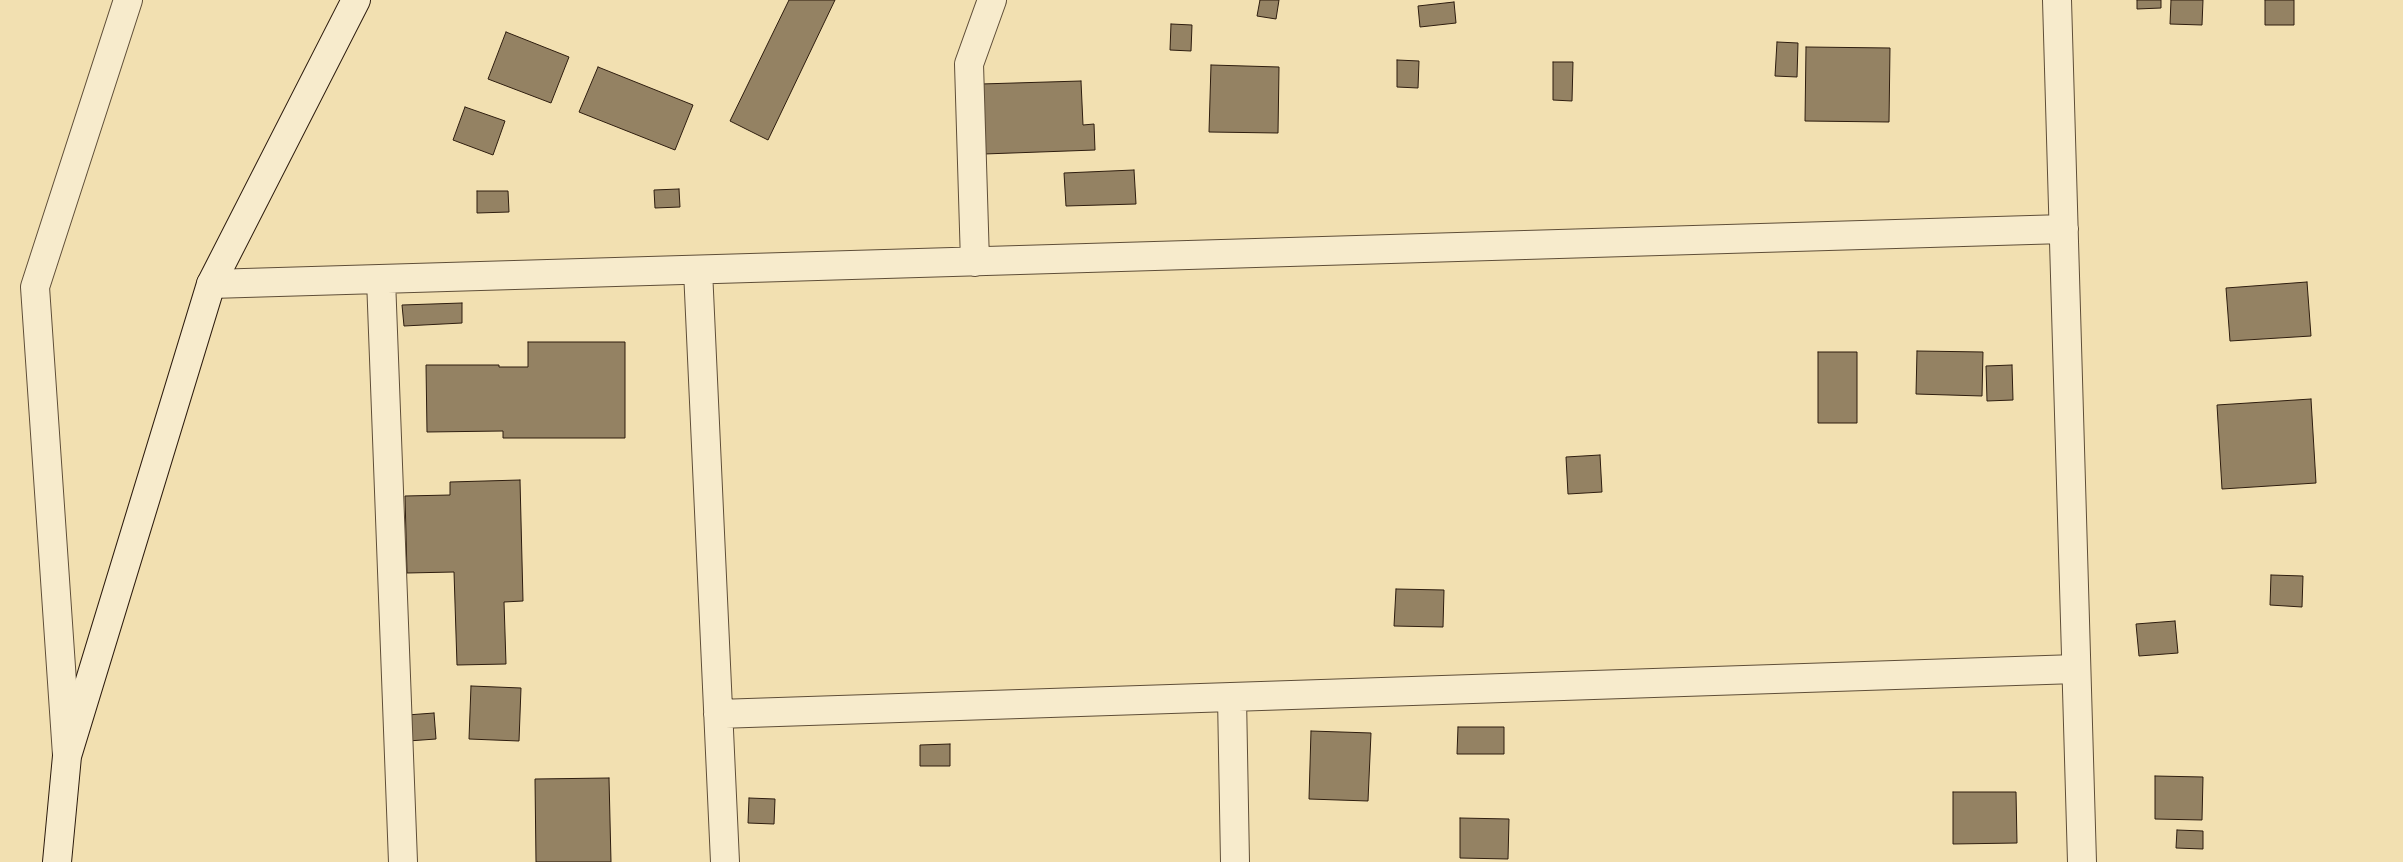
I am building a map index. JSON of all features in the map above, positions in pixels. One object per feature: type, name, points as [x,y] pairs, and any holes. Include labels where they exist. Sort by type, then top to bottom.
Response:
[{"type":"street","points":[[57,862],[67,756],[35,287],[128,0]]},
{"type":"street","points":[[67,756],[211,284],[356,0]]},
{"type":"street","points":[[975,262],[969,64],[992,0]]},
{"type":"street","points":[[2057,0],[2082,862]]},
{"type":"street","points":[[211,284],[2064,229]]},
{"type":"street","points":[[698,270],[725,862]]},
{"type":"street","points":[[381,279],[403,862]]},
{"type":"street","points":[[718,714],[2076,669]]},
{"type":"street","points":[[1232,697],[1235,862]]},
{"type":"building","points":[[789,0],[835,0],[768,140],[730,121]]},
{"type":"building","points":[[1260,0],[1279,0],[1276,19],[1257,16]]},
{"type":"building","points":[[2137,0],[2161,0],[2161,8],[2137,9]]},
{"type":"building","points":[[2171,0],[2203,0],[2202,25],[2170,24]]},
{"type":"building","points":[[2265,0],[2294,0],[2294,25],[2265,25]]},
{"type":"building","points":[[1454,2],[1456,23],[1420,27],[1418,6]]},
{"type":"building","points":[[1171,24],[1192,25],[1191,51],[1170,50]]},
{"type":"building","points":[[506,32],[569,57],[551,103],[488,79]]},
{"type":"building","points":[[1777,42],[1798,43],[1797,77],[1775,76]]},
{"type":"building","points":[[1806,47],[1890,48],[1889,122],[1805,121]]},
{"type":"building","points":[[1397,60],[1419,61],[1418,88],[1397,87]]},
{"type":"building","points":[[1553,62],[1573,62],[1572,101],[1553,100]]},
{"type":"building","points":[[1211,65],[1279,67],[1278,133],[1209,132]]},
{"type":"building","points":[[598,67],[693,105],[675,150],[579,112]]},
{"type":"building","points":[[1081,81],[1083,125],[1094,124],[1095,150],[984,154],[981,84]]},
{"type":"building","points":[[465,107],[505,121],[493,155],[453,140]]},
{"type":"building","points":[[1134,170],[1136,204],[1066,206],[1064,173]]},
{"type":"building","points":[[679,189],[680,207],[655,208],[654,190]]},
{"type":"building","points":[[477,191],[508,191],[509,212],[477,213]]},
{"type":"building","points":[[2307,282],[2311,336],[2230,341],[2226,288]]},
{"type":"building","points":[[462,303],[462,323],[404,326],[402,305]]},
{"type":"building","points":[[528,342],[625,342],[625,438],[503,438],[503,431],[427,432],[426,365],[528,367]]},
{"type":"building","points":[[1917,351],[1983,352],[1982,396],[1916,394]]},
{"type":"building","points":[[1818,352],[1857,352],[1857,423],[1818,423]]},
{"type":"building","points":[[2012,365],[2013,400],[1987,401],[1986,366]]},
{"type":"building","points":[[2311,399],[2316,483],[2222,489],[2217,405]]},
{"type":"building","points":[[1600,455],[1602,492],[1568,494],[1566,457]]},
{"type":"building","points":[[520,480],[523,601],[504,602],[506,664],[457,665],[454,572],[407,573],[405,496],[450,495],[450,482]]},
{"type":"building","points":[[2271,575],[2303,576],[2302,607],[2270,605]]},
{"type":"building","points":[[1396,589],[1444,590],[1443,627],[1394,626]]},
{"type":"building","points":[[2175,621],[2178,653],[2139,656],[2136,624]]},
{"type":"building","points":[[471,686],[521,688],[519,741],[469,739]]},
{"type":"building","points":[[434,713],[436,739],[408,741],[407,715]]},
{"type":"building","points":[[1458,727],[1504,727],[1504,754],[1457,754]]},
{"type":"building","points":[[1311,731],[1371,733],[1368,801],[1309,799]]},
{"type":"building","points":[[950,744],[950,766],[920,766],[920,745]]},
{"type":"building","points":[[2155,776],[2203,777],[2202,820],[2155,819]]},
{"type":"building","points":[[609,778],[611,862],[536,862],[535,779]]},
{"type":"building","points":[[1953,792],[2016,792],[2017,843],[1953,844]]},
{"type":"building","points":[[749,798],[775,799],[774,824],[748,823]]},
{"type":"building","points":[[1460,818],[1509,819],[1508,859],[1460,858]]},
{"type":"building","points":[[2177,830],[2203,831],[2203,849],[2176,848]]}]
